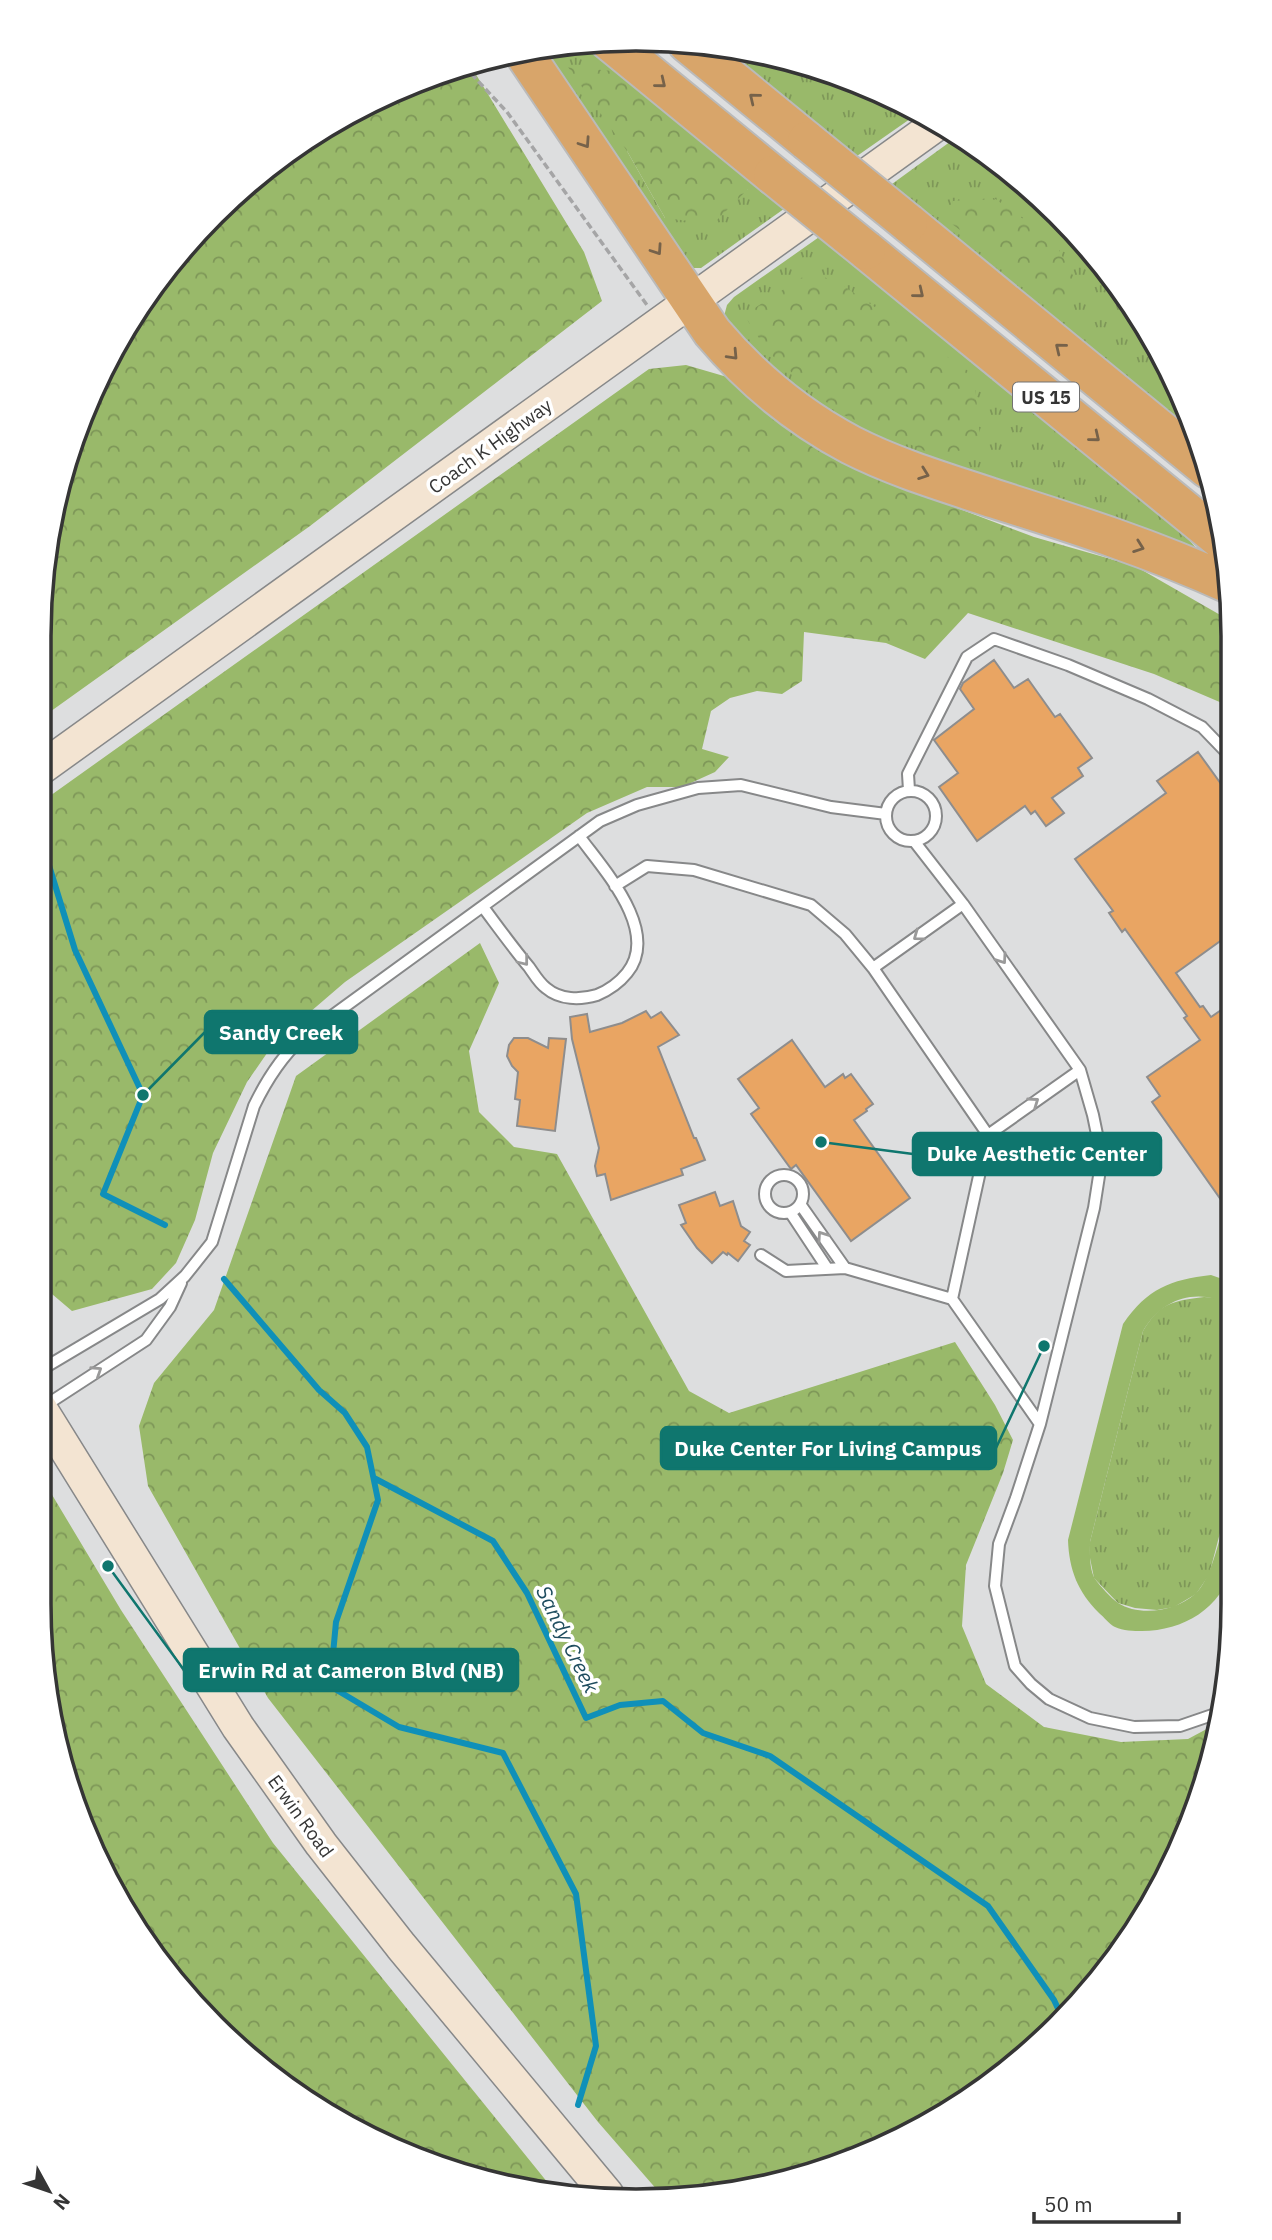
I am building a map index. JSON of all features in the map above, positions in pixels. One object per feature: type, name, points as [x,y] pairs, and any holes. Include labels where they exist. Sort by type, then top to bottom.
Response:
[{"type":"highway","name":"US 15","points":[[622,51],[1212,532]]},
{"type":"highway","name":"US 15","points":[[702,55],[1192,456]]},
{"type":"highway","points":[[529,61],[712,332],[752,374],[820,427],[853,446],[961,488],[1148,550],[1218,580]]},
{"type":"main road","name":"Coach K Highway","points":[[51,761],[930,129]]},
{"type":"main road","name":"Erwin Road","points":[[51,1426],[238,1727],[314,1835],[401,1946],[602,2188]]},
{"type":"lane","points":[[909,790],[908,775],[967,657],[994,639],[1068,665],[1148,699],[1202,727],[1221,747]]},
{"type":"lane","points":[[51,1364],[160,1299],[185,1276],[212,1242],[254,1106],[262,1088],[286,1053],[303,1037],[600,821],[637,805],[698,788],[741,785],[831,807],[886,814]]},
{"type":"lane","points":[[914,841],[929,834],[937,815],[931,799],[924,793],[909,790],[894,796],[886,814],[887,822],[896,836],[914,841],[963,904],[1080,1070],[1099,1144],[1094,1208],[1040,1424],[999,1544],[995,1586],[1016,1666],[1031,1684],[1049,1699],[1090,1718],[1134,1727],[1180,1726],[1210,1716]]},
{"type":"lane","points":[[482,907],[546,988],[565,998],[585,998],[613,987],[635,960],[636,929],[632,914],[579,835]]},
{"type":"lane","points":[[615,886],[647,866],[694,870],[811,905],[845,934],[873,968],[988,1135]]},
{"type":"lane","points":[[873,968],[963,904]]},
{"type":"lane","points":[[952,1299],[988,1135],[1080,1070]]},
{"type":"lane","points":[[786,1174],[798,1180],[803,1192],[800,1204],[790,1212],[777,1212],[765,1199],[766,1186],[774,1177],[786,1174]]},
{"type":"lane","points":[[800,1204],[845,1268]]},
{"type":"lane","points":[[790,1212],[827,1268]]},
{"type":"lane","points":[[761,1255],[786,1271],[845,1268],[952,1299],[1040,1424]]},
{"type":"lane","points":[[51,1399],[146,1340],[170,1307],[185,1276]]},
{"type":"path","points":[[473,75],[506,112],[660,324]]},
{"type":"green space","points":[[600,52],[788,206],[701,268],[691,268],[538,59]],"holes":[[[627,151],[748,189],[665,218]]]},
{"type":"green space","points":[[732,59],[824,82],[860,95],[910,119],[857,156],[833,136],[805,121]]},
{"type":"green space","points":[[568,67],[613,71],[749,188],[713,224],[665,218],[627,151]]},
{"type":"green space","points":[[476,74],[584,252],[602,301],[310,526],[51,711],[52,598],[62,522],[71,485],[95,412],[129,343],[149,311],[196,250],[222,222],[250,196],[311,149],[343,129],[412,95]]},
{"type":"green space","points":[[950,142],[1022,196],[1076,250],[1123,311],[1161,377],[1182,425],[933,225],[924,210],[892,184]]},
{"type":"green space","points":[[994,198],[1054,241],[1082,292],[1050,298],[948,221],[953,201]]},
{"type":"green space","points":[[822,235],[1178,528],[1199,551],[891,456],[798,403],[723,320],[727,305],[734,297]]},
{"type":"green space","points":[[812,271],[847,288],[974,375],[981,447],[934,455],[839,413],[768,352],[744,315]]},
{"type":"green space","points":[[686,365],[734,379],[800,437],[888,482],[1034,537],[1135,566],[1220,615],[1221,703],[1154,674],[968,613],[925,659],[886,643],[804,632],[802,681],[782,694],[757,691],[730,698],[711,711],[702,749],[729,757],[715,772],[682,787],[647,787],[587,813],[345,982],[274,1043],[247,1082],[213,1153],[195,1220],[176,1263],[152,1289],[72,1311],[51,1293],[51,795],[649,369]]},
{"type":"green space","points":[[480,943],[499,983],[469,1051],[479,1112],[514,1147],[557,1154],[689,1391],[729,1413],[955,1342],[995,1405],[1013,1440],[1003,1473],[966,1565],[962,1626],[986,1684],[1044,1727],[1121,1742],[1188,1739],[1207,1729],[1177,1828],[1143,1897],[1123,1929],[1076,1990],[1050,2018],[1022,2044],[961,2091],[895,2129],[824,2158],[750,2178],[656,2188],[598,2122],[268,1698],[148,1486],[139,1426],[154,1383],[214,1310],[296,1076]]},
{"type":"green space","points":[[1211,1275],[1221,1278],[1221,1301],[1205,1297],[1181,1299],[1160,1311],[1143,1331],[1090,1542],[1090,1561],[1097,1582],[1118,1603],[1147,1611],[1168,1608],[1187,1600],[1202,1586],[1214,1560],[1221,1532],[1221,1591],[1210,1605],[1186,1622],[1157,1630],[1121,1629],[1113,1626],[1099,1613],[1080,1589],[1070,1561],[1068,1540],[1123,1324],[1151,1294],[1183,1280]]},
{"type":"green space","points":[[1204,1297],[1221,1299],[1221,1529],[1209,1575],[1196,1594],[1174,1607],[1157,1610],[1135,1608],[1118,1603],[1094,1578],[1090,1542],[1143,1331],[1161,1309],[1183,1300]]},
{"type":"green space","points":[[51,1493],[121,1610],[273,1843],[547,2182],[485,2169],[412,2145],[343,2111],[311,2091],[250,2044],[222,2018],[196,1990],[149,1929],[129,1897],[95,1828],[82,1792],[62,1718],[52,1642]]},
{"type":"building","points":[[994,660],[1014,688],[1028,679],[1055,717],[1060,714],[1092,758],[1078,768],[1083,776],[1052,798],[1064,813],[1046,826],[1035,811],[1031,814],[1025,806],[977,841],[939,787],[958,773],[934,740],[974,709],[960,689],[963,683]]},
{"type":"building","points":[[1198,752],[1221,784],[1221,940],[1176,973],[1200,1007],[1203,1006],[1211,1017],[1221,1010],[1221,1200],[1152,1102],[1160,1096],[1147,1077],[1200,1040],[1184,1018],[1187,1016],[1125,929],[1122,932],[1109,913],[1113,911],[1075,859],[1166,793],[1157,781]]},
{"type":"building","points":[[646,1011],[651,1018],[661,1012],[679,1035],[658,1047],[705,1160],[681,1169],[683,1175],[611,1200],[605,1174],[597,1176],[595,1166],[599,1148],[572,1039],[570,1017],[587,1014],[590,1032],[622,1023]]},
{"type":"building","points":[[514,1038],[528,1038],[548,1048],[549,1038],[566,1039],[555,1131],[517,1126],[520,1100],[515,1099],[518,1072],[507,1056],[509,1045]]},
{"type":"building","points":[[792,1040],[825,1087],[843,1074],[845,1078],[851,1074],[873,1104],[854,1120],[910,1198],[851,1241],[796,1165],[791,1169],[751,1114],[759,1108],[738,1079]]},
{"type":"building","points":[[715,1192],[720,1206],[733,1201],[741,1226],[750,1232],[744,1241],[750,1245],[738,1261],[723,1252],[712,1263],[697,1248],[681,1225],[686,1223],[679,1205]]},
{"type":"waterway","name":"Sandy Creek","points":[[51,872],[75,950],[143,1095],[103,1194],[165,1225]]},
{"type":"waterway","points":[[224,1279],[319,1390],[345,1413],[367,1447],[378,1500],[336,1622],[330,1686],[399,1727],[503,1753],[576,1894],[596,2046],[578,2105]]},
{"type":"waterway","name":"Sandy Creek","points":[[374,1478],[493,1541],[527,1593],[586,1718],[620,1705],[663,1701],[703,1733],[770,1756],[988,1906],[1058,2009]]},
{"type":"place","name":"Sandy Creek","points":[[143,1095]]},
{"type":"place","name":"Duke Aesthetic Center","points":[[821,1142]]},
{"type":"place","name":"Duke Center For Living Campus","points":[[1044,1346]]},
{"type":"place","name":"Erwin Rd at Cameron Blvd (NB)","points":[[108,1566]]}]
